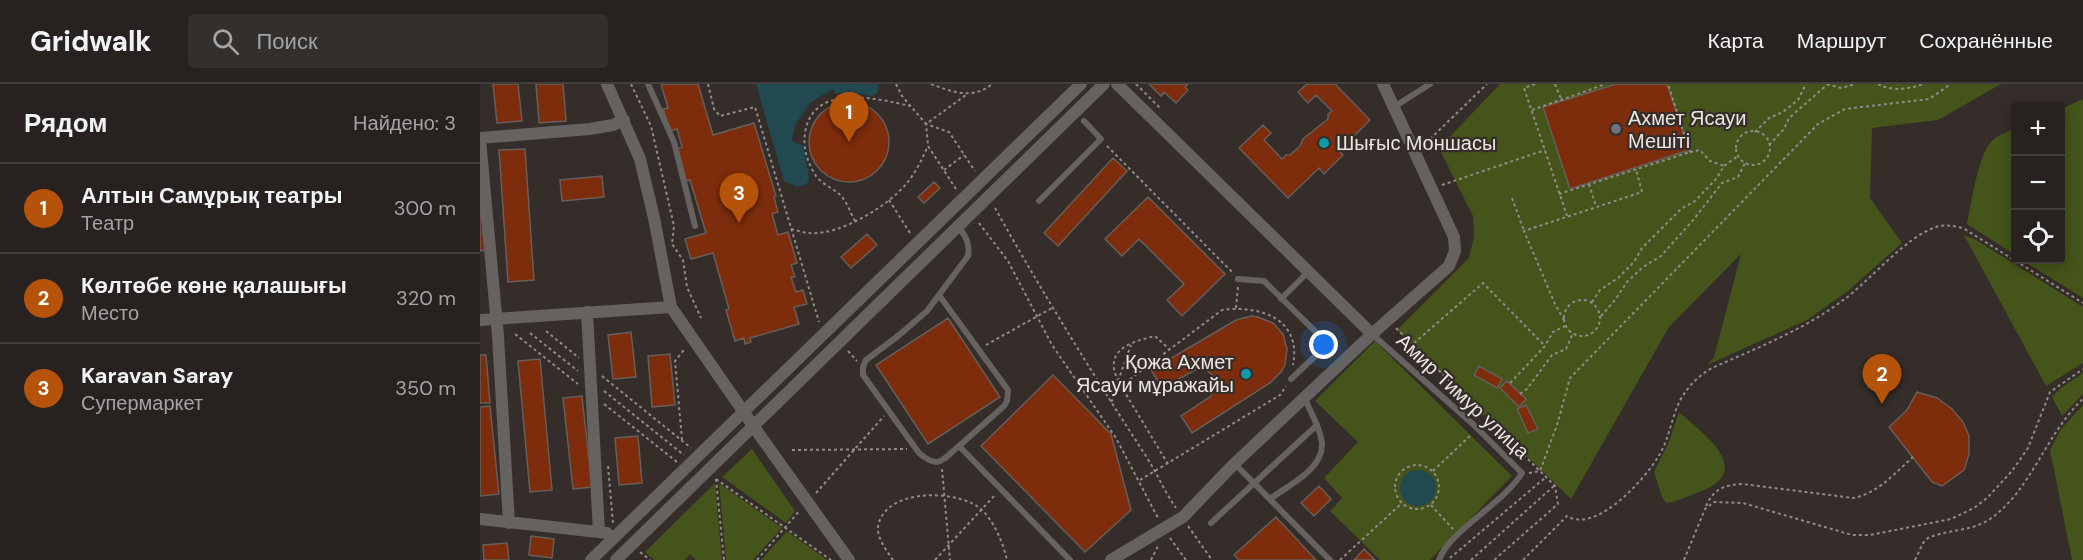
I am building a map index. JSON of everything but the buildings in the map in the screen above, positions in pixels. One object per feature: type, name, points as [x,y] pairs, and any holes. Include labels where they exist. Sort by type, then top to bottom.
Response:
[{"type":"street","points":[[607,84],[640,159],[671,308],[849,560]]},
{"type":"street","points":[[591,560],[1081,84]]},
{"type":"street","points":[[616,560],[1104,84]]},
{"type":"street","points":[[1117,84],[1372,334]]},
{"type":"street","points":[[1111,560],[1162,534],[1182,517],[1234,464],[1372,334],[1449,266],[1455,250],[1454,237],[1383,84]]},
{"type":"street","points":[[509,523],[496,319],[480,138],[590,129],[624,120]]},
{"type":"street","points":[[480,320],[671,308]]},
{"type":"street","points":[[587,312],[599,532]]},
{"type":"street","points":[[480,519],[599,532],[616,536]]},
{"type":"lane","points":[[648,84],[674,142],[695,226]]},
{"type":"lane","points":[[1393,107],[1430,84]]},
{"type":"lane","points":[[1039,201],[1101,140],[1084,121]]},
{"type":"lane","points":[[939,295],[1008,390],[1004,406],[959,446],[941,460],[932,463],[916,449],[863,375],[863,367],[866,360],[927,311],[968,256],[966,236],[958,227]]},
{"type":"lane","points":[[1281,299],[1308,272]]},
{"type":"lane","points":[[1238,279],[1264,281],[1328,344],[1291,379]]},
{"type":"lane","name":"Амир Тимур улица","points":[[1372,334],[1399,356],[1522,473],[1502,497],[1459,534],[1442,552],[1439,560]]},
{"type":"lane","points":[[1270,498],[1307,472],[1318,460],[1322,444],[1317,425],[1305,399]]},
{"type":"lane","points":[[1211,523],[1317,425]]},
{"type":"lane","points":[[959,446],[1070,560]]},
{"type":"lane","points":[[1234,464],[1330,560]]},
{"type":"path","points":[[631,84],[651,126],[674,226],[672,244],[676,253],[683,260],[687,287],[701,318]]},
{"type":"path","points":[[708,84],[715,112],[720,116],[755,107],[819,322]]},
{"type":"path","points":[[896,84],[902,96],[926,124],[949,132],[980,182]]},
{"type":"path","points":[[931,84],[966,95]]},
{"type":"path","points":[[926,124],[966,95],[984,90],[992,84]]},
{"type":"path","points":[[1430,139],[1487,84]]},
{"type":"path","points":[[1535,84],[1524,88],[1567,216]]},
{"type":"path","points":[[1555,84],[1561,100]]},
{"type":"path","points":[[1532,110],[1606,84]]},
{"type":"path","points":[[1668,84],[1690,152]]},
{"type":"path","points":[[1755,132],[1769,118],[1783,112],[1798,100],[1806,84]]},
{"type":"path","points":[[1769,145],[1784,129],[1789,118],[1827,84],[1840,88],[1856,84]]},
{"type":"path","points":[[1878,84],[1883,87],[1907,89],[1923,84]]},
{"type":"path","points":[[1522,473],[1540,471],[1557,425],[1570,378],[1818,124],[1845,109],[1929,99],[1951,84]]},
{"type":"path","points":[[855,221],[841,195],[815,176],[804,150],[804,136],[808,121],[816,109],[829,100],[843,95],[882,99],[910,106]]},
{"type":"path","points":[[926,124],[928,146],[962,199]]},
{"type":"path","points":[[1750,131],[1764,136],[1769,145],[1768,156],[1760,163],[1750,165],[1737,156],[1736,146],[1740,136],[1750,131]]},
{"type":"path","points":[[1101,140],[1238,279],[1236,308]]},
{"type":"path","points":[[791,229],[810,234],[830,231],[855,221],[889,200],[909,180],[928,146]]},
{"type":"path","points":[[1431,189],[1545,150]]},
{"type":"path","points":[[1559,194],[1701,150],[1710,161],[1724,166]]},
{"type":"path","points":[[944,170],[964,155]]},
{"type":"path","points":[[1592,302],[1600,290],[1618,279],[1634,262],[1642,248],[1681,209],[1695,201],[1717,178],[1724,166],[1737,156]]},
{"type":"path","points":[[1512,198],[1555,304],[1573,333],[1584,336],[1598,327],[1601,316],[1627,282],[1643,267],[1661,256],[1722,183],[1738,177],[1745,163]]},
{"type":"path","points":[[1524,231],[1642,192],[1636,169]]},
{"type":"path","points":[[1589,184],[1596,206]]},
{"type":"path","points":[[988,197],[1052,308],[1155,472],[1169,499],[1212,560]]},
{"type":"path","points":[[889,200],[910,233]]},
{"type":"path","points":[[972,213],[1008,261],[1052,345],[1116,438],[1139,481],[1162,534],[1186,560]]},
{"type":"path","points":[[1523,560],[1567,516],[1581,521],[1598,515],[1621,498],[1647,472],[1659,456],[1682,398],[1701,375],[1790,333],[1842,302],[1905,247],[1935,227],[1946,225],[1963,228],[2083,303]]},
{"type":"path","points":[[1399,356],[1483,283],[1545,346]]},
{"type":"path","points":[[1564,320],[1567,309],[1575,301],[1592,302],[1601,316]]},
{"type":"path","points":[[979,350],[1052,308]]},
{"type":"path","points":[[1111,402],[1121,386],[1222,310],[1236,308],[1259,310],[1286,326],[1292,340],[1295,355],[1291,379],[1280,395],[1139,481]]},
{"type":"path","points":[[1510,383],[1545,346],[1552,332],[1566,325]]},
{"type":"path","points":[[546,331],[691,448]]},
{"type":"path","points":[[530,333],[684,455]]},
{"type":"path","points":[[1520,394],[1552,355],[1566,349],[1573,333]]},
{"type":"path","points":[[1168,464],[1118,381],[1113,367],[1114,356],[1121,348],[1132,343],[1155,336],[1170,349]]},
{"type":"path","points":[[1118,381],[1132,343]]},
{"type":"path","points":[[682,440],[675,361],[684,350]]},
{"type":"path","points":[[848,351],[863,367]]},
{"type":"path","points":[[1705,509],[1714,502],[1743,503],[1842,533],[1861,535],[1951,519],[1974,508],[1987,498],[2012,471],[2028,448],[2050,392],[2083,369]]},
{"type":"path","points":[[1915,560],[1928,538],[1989,520],[2003,508],[2064,420],[2083,399]]},
{"type":"path","points":[[757,560],[889,410]]},
{"type":"path","points":[[1432,471],[1476,428]]},
{"type":"path","points":[[792,450],[916,449]]},
{"type":"path","points":[[1684,560],[1714,492],[1729,484],[1853,498],[1874,491],[1913,458]]},
{"type":"path","points":[[941,460],[950,560]]},
{"type":"path","points":[[1413,465],[1427,467],[1432,471],[1439,484],[1436,499],[1431,505],[1416,509],[1402,503],[1398,498],[1395,484],[1401,472],[1413,465]]},
{"type":"path","points":[[1448,560],[1546,477]]},
{"type":"path","points":[[724,560],[716,479],[831,560]]},
{"type":"path","points":[[1471,560],[1555,486]]},
{"type":"path","points":[[935,560],[1001,489]]},
{"type":"path","points":[[893,560],[882,544],[878,527],[885,512],[899,500],[944,495],[982,510],[995,528],[1007,560]]},
{"type":"path","points":[[1340,560],[1402,503]]},
{"type":"path","points":[[1431,505],[1459,534]]},
{"type":"path","points":[[1151,560],[1162,534]]},
{"type":"path","points":[[640,552],[650,560]]},
{"type":"green space","points":[[1500,84],[2001,84],[1938,120],[1872,128],[1870,198],[1902,243],[1848,291],[1807,320],[1707,365],[1714,357],[1741,254],[1669,327],[1571,499],[1397,330],[1469,258],[1474,236],[1473,216],[1439,148]]},
{"type":"green space","points":[[2083,99],[2083,298],[2028,264],[2065,264],[2065,107]]},
{"type":"green space","points":[[2011,131],[2011,252],[1967,224],[1982,158],[1991,142]]},
{"type":"green space","points":[[1964,235],[1976,240],[2083,307],[2083,363],[2046,386]]},
{"type":"green space","points":[[1375,341],[1512,476],[1430,560],[1380,560],[1330,511],[1342,498],[1324,478],[1358,442],[1315,401]]},
{"type":"green space","points":[[2083,373],[2083,394],[2062,416],[2052,397]]},
{"type":"green space","points":[[2083,405],[2083,560],[2072,560],[2050,450],[2061,429]]},
{"type":"green space","points":[[1679,412],[1716,447],[1725,467],[1722,477],[1712,486],[1666,503],[1654,472],[1668,444]]},
{"type":"green space","points":[[752,449],[795,511],[786,523],[722,477]]},
{"type":"green space","points":[[715,483],[722,560],[696,560],[690,554],[685,560],[654,560],[645,552]]},
{"type":"green space","points":[[719,483],[782,528],[753,560],[726,560]]},
{"type":"green space","points":[[787,531],[827,560],[761,560]]},
{"type":"water","points":[[756,84],[877,84],[879,87],[873,96],[845,92],[836,94],[833,89],[811,102],[795,125],[792,141],[803,145],[809,177],[807,184],[797,187],[784,181]]},
{"type":"water","points":[[1418,470],[1431,475],[1436,488],[1431,501],[1418,506],[1405,501],[1400,488],[1405,475]]},
{"type":"place","name":"Ахмет Ясауи Мешіті","points":[[1616,129]]},
{"type":"place","name":"Алтын Самұрық театры","points":[[849,142]]},
{"type":"place","name":"Шығыс Моншасы","points":[[1324,143]]},
{"type":"place","name":"Karavan Saray","points":[[739,223]]},
{"type":"place","name":"Қожа Ахмет Ясауи мұражайы","points":[[1246,374]]},
{"type":"place","name":"Көлтөбе көне қалашығы","points":[[1882,404]]}]
